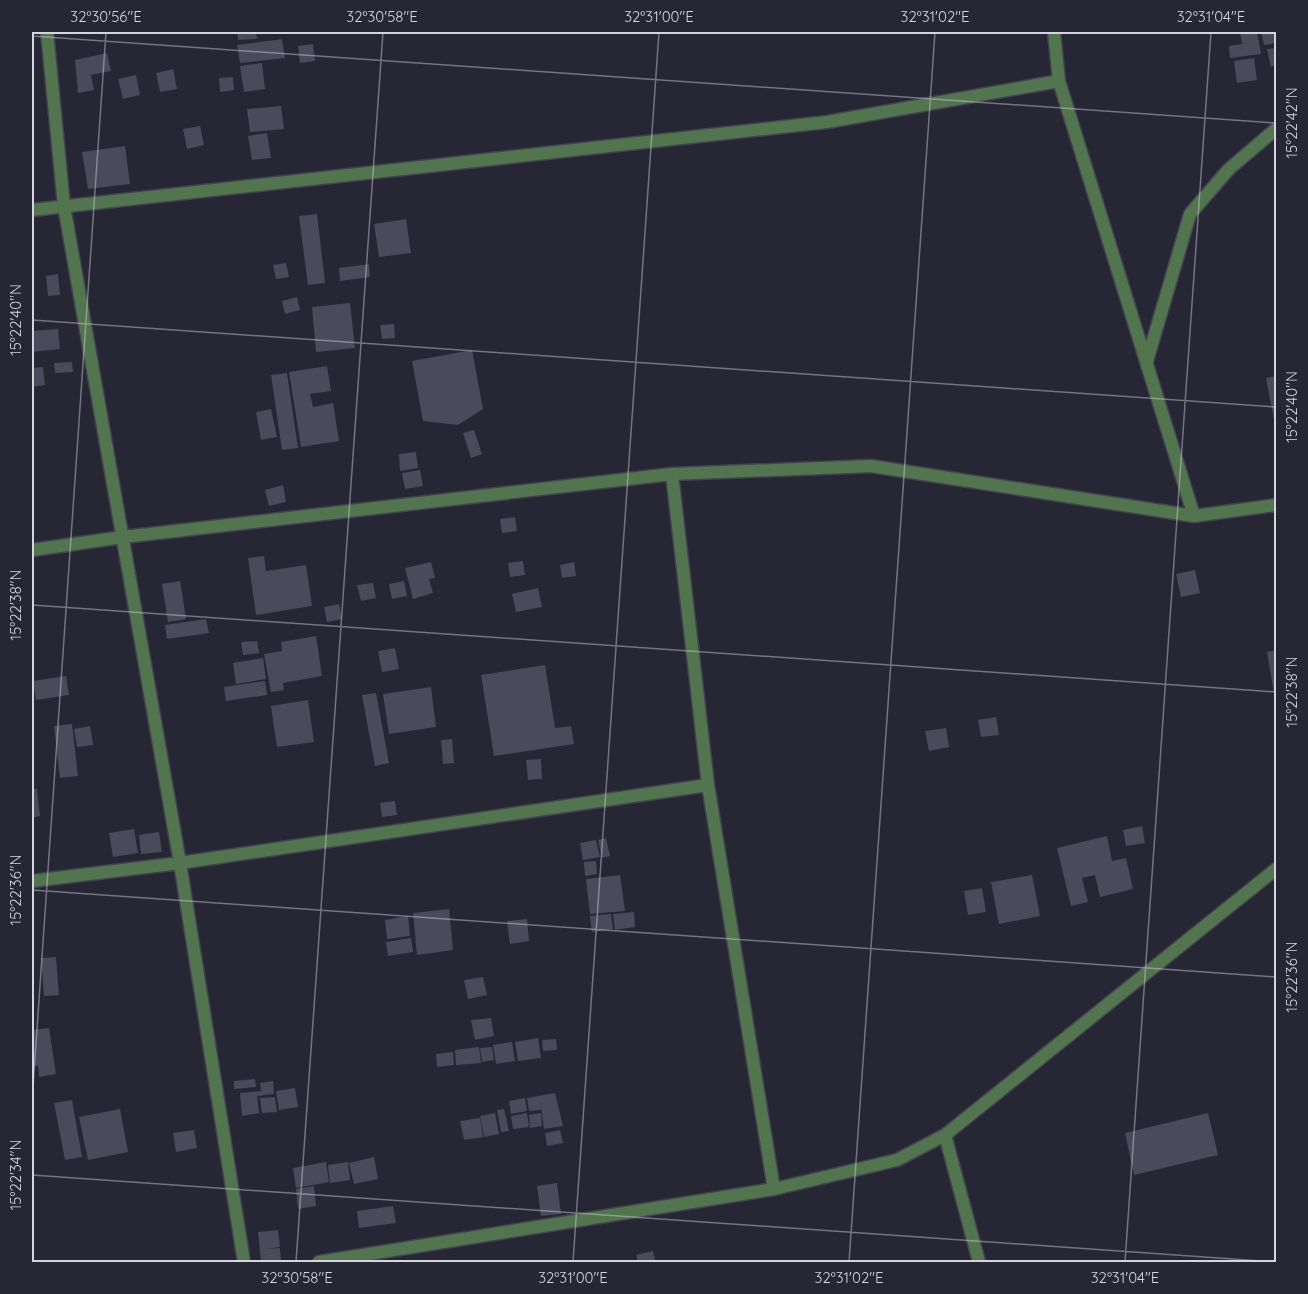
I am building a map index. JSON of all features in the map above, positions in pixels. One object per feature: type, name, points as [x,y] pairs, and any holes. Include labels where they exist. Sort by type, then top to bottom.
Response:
[{"type":"street","points":[[47,32],[64,206],[180,863],[244,1263]]},
{"type":"street","points":[[1054,32],[1059,81],[1194,516]]},
{"type":"street","points":[[32,210],[827,122],[1059,81]]},
{"type":"street","points":[[1147,362],[1190,214],[1229,169],[1276,129]]},
{"type":"street","points":[[32,550],[123,537],[672,474],[871,466],[1194,516],[1276,505]]},
{"type":"street","points":[[672,474],[708,785],[774,1189]]},
{"type":"street","points":[[32,881],[180,863],[708,785]]},
{"type":"street","points":[[319,1263],[774,1189],[897,1160],[945,1135],[1276,869]]},
{"type":"street","points":[[945,1135],[979,1263]]},
{"type":"building","points":[[237,32],[256,32],[257,39],[238,40]]},
{"type":"building","points":[[1240,32],[1257,32],[1261,54],[1230,58],[1229,46],[1242,44]]},
{"type":"building","points":[[1261,32],[1276,32],[1276,43],[1264,45]]},
{"type":"building","points":[[282,39],[285,58],[240,63],[237,45]]},
{"type":"building","points":[[313,44],[315,61],[300,63],[298,46]]},
{"type":"building","points":[[1276,48],[1276,65],[1271,67],[1267,49]]},
{"type":"building","points":[[107,53],[111,71],[91,75],[94,90],[78,93],[75,60]]},
{"type":"building","points":[[1254,58],[1257,80],[1237,83],[1234,61]]},
{"type":"building","points":[[262,63],[265,89],[244,92],[240,66]]},
{"type":"building","points":[[173,69],[177,89],[160,92],[156,73]]},
{"type":"building","points":[[136,75],[140,95],[123,99],[118,79]]},
{"type":"building","points":[[233,77],[234,90],[220,92],[219,78]]},
{"type":"building","points":[[281,106],[284,129],[250,132],[247,109]]},
{"type":"building","points":[[200,126],[204,145],[187,149],[183,129]]},
{"type":"building","points":[[267,133],[271,158],[252,160],[248,136]]},
{"type":"building","points":[[125,146],[130,184],[88,189],[82,152]]},
{"type":"building","points":[[317,214],[325,283],[308,285],[299,216]]},
{"type":"building","points":[[406,219],[411,253],[379,257],[374,224]]},
{"type":"building","points":[[286,263],[289,277],[276,279],[273,265]]},
{"type":"building","points":[[369,264],[370,277],[340,281],[339,268]]},
{"type":"building","points":[[58,274],[60,295],[48,296],[46,276]]},
{"type":"building","points":[[297,297],[300,310],[285,314],[282,301]]},
{"type":"building","points":[[350,303],[355,348],[316,352],[312,307]]},
{"type":"building","points":[[394,324],[395,338],[382,339],[380,325]]},
{"type":"building","points":[[58,329],[60,349],[32,352],[32,331]]},
{"type":"building","points":[[472,350],[483,409],[458,425],[423,421],[412,361]]},
{"type":"building","points":[[72,362],[73,372],[55,373],[54,363]]},
{"type":"building","points":[[327,366],[331,391],[310,394],[313,407],[333,403],[339,441],[301,447],[289,372]]},
{"type":"building","points":[[43,367],[45,385],[32,387],[32,368]]},
{"type":"building","points":[[287,373],[298,448],[282,450],[271,375]]},
{"type":"building","points":[[1276,376],[1276,425],[1275,425],[1266,378]]},
{"type":"building","points":[[271,409],[277,437],[261,440],[256,412]]},
{"type":"building","points":[[474,430],[482,454],[471,458],[463,433]]},
{"type":"building","points":[[416,452],[418,468],[400,471],[399,454]]},
{"type":"building","points":[[420,470],[423,486],[405,489],[402,473]]},
{"type":"building","points":[[283,485],[286,502],[269,506],[265,490]]},
{"type":"building","points":[[515,517],[517,531],[502,533],[500,519]]},
{"type":"building","points":[[264,556],[266,571],[306,565],[312,606],[256,615],[248,558]]},
{"type":"building","points":[[523,561],[525,575],[510,577],[508,563]]},
{"type":"building","points":[[431,562],[435,578],[429,579],[433,593],[413,599],[405,568]]},
{"type":"building","points":[[574,562],[576,576],[562,578],[560,565]]},
{"type":"building","points":[[1195,570],[1200,593],[1181,597],[1176,574]]},
{"type":"building","points":[[180,581],[186,619],[168,622],[162,584]]},
{"type":"building","points":[[404,581],[407,596],[392,599],[389,584]]},
{"type":"building","points":[[373,583],[376,598],[361,601],[357,585]]},
{"type":"building","points":[[538,588],[542,607],[516,612],[512,594]]},
{"type":"building","points":[[339,604],[342,619],[327,622],[324,607]]},
{"type":"building","points":[[206,619],[209,633],[167,639],[165,625]]},
{"type":"building","points":[[316,636],[322,676],[283,683],[284,690],[271,692],[264,654],[282,651],[281,642]]},
{"type":"building","points":[[257,641],[259,653],[243,655],[241,642]]},
{"type":"building","points":[[395,648],[399,669],[382,672],[378,651]]},
{"type":"building","points":[[1276,650],[1276,699],[1275,700],[1267,652]]},
{"type":"building","points":[[263,658],[266,679],[236,684],[233,663]]},
{"type":"building","points":[[545,665],[555,728],[571,726],[574,744],[494,756],[481,675]]},
{"type":"building","points":[[66,676],[69,695],[36,700],[33,681]]},
{"type":"building","points":[[265,681],[267,695],[226,701],[224,687]]},
{"type":"building","points":[[431,687],[436,727],[389,734],[383,694]]},
{"type":"building","points":[[376,693],[389,763],[375,766],[362,695]]},
{"type":"building","points":[[308,700],[314,742],[277,747],[271,706]]},
{"type":"building","points":[[996,717],[999,735],[981,737],[978,720]]},
{"type":"building","points":[[72,724],[78,776],[60,778],[54,726]]},
{"type":"building","points":[[90,726],[93,745],[77,747],[74,729]]},
{"type":"building","points":[[946,728],[949,747],[929,751],[925,731]]},
{"type":"building","points":[[452,739],[454,763],[443,764],[441,740]]},
{"type":"building","points":[[541,759],[542,779],[528,780],[526,760]]},
{"type":"building","points":[[32,789],[37,789],[40,816],[32,818]]},
{"type":"building","points":[[395,801],[397,815],[382,817],[380,803]]},
{"type":"building","points":[[1142,826],[1145,843],[1126,846],[1123,830]]},
{"type":"building","points":[[134,829],[138,853],[113,857],[109,833]]},
{"type":"building","points":[[159,832],[162,852],[141,854],[139,835]]},
{"type":"building","points":[[1107,836],[1112,861],[1126,858],[1133,889],[1100,897],[1095,875],[1082,878],[1088,902],[1071,906],[1057,848]]},
{"type":"building","points":[[606,838],[610,856],[602,858],[598,840]]},
{"type":"building","points":[[596,840],[600,857],[583,860],[580,843]]},
{"type":"building","points":[[596,861],[597,874],[585,876],[584,862]]},
{"type":"building","points":[[620,875],[625,911],[590,914],[586,879]]},
{"type":"building","points":[[1032,875],[1040,916],[999,924],[991,882]]},
{"type":"building","points":[[982,888],[986,912],[968,915],[964,891]]},
{"type":"building","points":[[449,909],[453,950],[417,955],[413,913]]},
{"type":"building","points":[[634,912],[635,927],[615,930],[613,914]]},
{"type":"building","points":[[611,914],[613,929],[592,932],[590,916]]},
{"type":"building","points":[[408,916],[410,936],[387,939],[385,920]]},
{"type":"building","points":[[527,919],[529,941],[510,944],[507,921]]},
{"type":"building","points":[[411,938],[413,952],[388,956],[386,942]]},
{"type":"building","points":[[56,957],[59,995],[44,996],[41,958]]},
{"type":"building","points":[[483,977],[487,995],[468,999],[464,980]]},
{"type":"building","points":[[491,1018],[494,1036],[475,1040],[471,1020]]},
{"type":"building","points":[[49,1028],[56,1074],[39,1077],[38,1066],[32,1067],[32,1030]]},
{"type":"building","points":[[538,1038],[541,1058],[518,1061],[515,1042]]},
{"type":"building","points":[[556,1039],[557,1050],[543,1051],[542,1040]]},
{"type":"building","points":[[512,1042],[515,1061],[496,1064],[493,1045]]},
{"type":"building","points":[[479,1047],[481,1063],[456,1065],[455,1050]]},
{"type":"building","points":[[492,1047],[494,1060],[482,1062],[480,1048]]},
{"type":"building","points":[[453,1052],[454,1065],[437,1067],[436,1054]]},
{"type":"building","points":[[255,1079],[256,1087],[234,1089],[234,1081]]},
{"type":"building","points":[[273,1081],[274,1094],[257,1096],[259,1113],[242,1116],[240,1093],[261,1091],[260,1083]]},
{"type":"building","points":[[295,1088],[298,1107],[279,1110],[276,1091]]},
{"type":"building","points":[[555,1093],[563,1126],[544,1129],[540,1099],[541,1110],[529,1111],[527,1098]]},
{"type":"building","points":[[275,1097],[277,1112],[262,1113],[260,1098]]},
{"type":"building","points":[[525,1098],[527,1111],[511,1114],[509,1101]]},
{"type":"building","points":[[72,1100],[82,1157],[65,1160],[54,1103]]},
{"type":"building","points":[[120,1109],[128,1152],[88,1160],[79,1117]]},
{"type":"building","points":[[504,1109],[509,1131],[501,1132],[497,1110]]},
{"type":"building","points":[[495,1113],[499,1134],[484,1137],[480,1116]]},
{"type":"building","points":[[527,1113],[529,1127],[513,1129],[511,1116]]},
{"type":"building","points":[[541,1113],[542,1126],[530,1128],[529,1115]]},
{"type":"building","points":[[1208,1113],[1218,1155],[1134,1175],[1125,1133]]},
{"type":"building","points":[[480,1118],[483,1137],[464,1140],[460,1121]]},
{"type":"building","points":[[194,1130],[197,1148],[176,1152],[173,1133]]},
{"type":"building","points":[[560,1130],[563,1143],[547,1146],[545,1133]]},
{"type":"building","points":[[374,1157],[378,1179],[354,1184],[349,1163]]},
{"type":"building","points":[[326,1162],[329,1182],[296,1188],[293,1168]]},
{"type":"building","points":[[348,1162],[350,1180],[330,1183],[328,1165]]},
{"type":"building","points":[[557,1183],[561,1214],[541,1216],[537,1186]]},
{"type":"building","points":[[314,1186],[316,1206],[298,1209],[296,1189]]},
{"type":"building","points":[[393,1206],[396,1223],[359,1228],[357,1211]]},
{"type":"building","points":[[278,1230],[280,1247],[266,1249],[280,1248],[281,1262],[261,1262],[258,1232]]},
{"type":"building","points":[[653,1251],[656,1262],[638,1262],[636,1255]]}]
